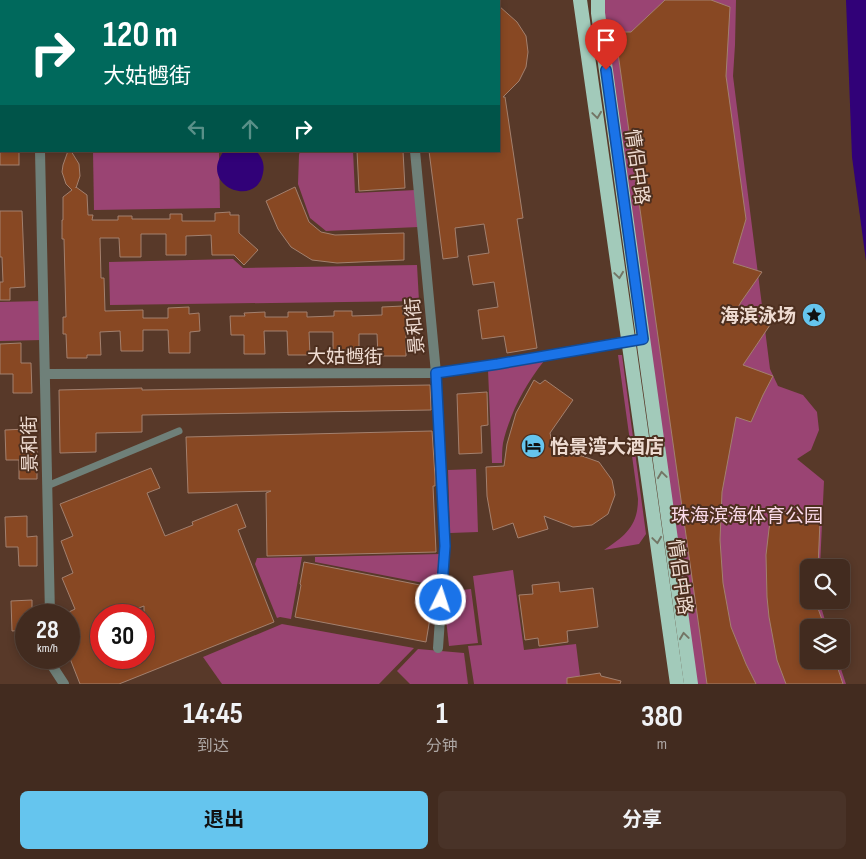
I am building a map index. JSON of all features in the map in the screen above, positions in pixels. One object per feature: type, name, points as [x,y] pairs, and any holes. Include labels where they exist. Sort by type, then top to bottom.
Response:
[{"type":"highway","name":"情侣中路","points":[[580,0],[677,684]]},
{"type":"highway","name":"情侣中路","points":[[598,6],[691,684]]},
{"type":"street","name":"景和街","points":[[40,152],[50,604]]},
{"type":"street","name":"景和街","points":[[415,152],[436,373],[445,546],[438,648]]},
{"type":"street","name":"大姑乸街","points":[[45,374],[436,373],[643,339]]},
{"type":"street","points":[[56,669],[64,684]]},
{"type":"lane","points":[[47,486],[179,431]]},
{"type":"green space","name":"珠海滨海体育公园","points":[[604,0],[736,0],[733,76],[770,369],[778,386],[803,395],[817,412],[819,430],[811,450],[797,459],[824,481],[820,559],[800,559],[800,609],[822,609],[825,619],[800,619],[800,669],[841,669],[846,684],[695,684],[604,30]]},
{"type":"green space","points":[[93,152],[219,152],[220,208],[94,210]]},
{"type":"green space","points":[[300,152],[353,152],[355,193],[416,190],[419,227],[326,231],[310,218],[298,184]]},
{"type":"green space","points":[[233,259],[243,268],[417,265],[419,301],[110,305],[109,262]]},
{"type":"green space","points":[[41,301],[42,340],[0,341],[0,302]]},
{"type":"green space","points":[[618,355],[622,355],[646,534],[639,544],[604,550],[624,535],[633,523],[636,516],[638,499]]},
{"type":"green space","points":[[544,361],[514,410],[503,443],[502,463],[492,463],[488,370]]},
{"type":"green space","points":[[476,469],[478,532],[450,533],[448,470]]},
{"type":"green space","points":[[441,554],[439,586],[315,562],[315,557]]},
{"type":"green space","points":[[302,557],[291,619],[277,618],[255,564],[257,558]]},
{"type":"green space","points":[[513,570],[524,650],[576,644],[581,684],[474,684],[468,646],[482,645],[473,576]]},
{"type":"green space","points":[[471,589],[478,643],[449,646],[443,592]]},
{"type":"green space","points":[[282,624],[414,648],[379,684],[222,684],[203,657]]},
{"type":"green space","points":[[418,649],[464,653],[468,684],[410,684],[397,671]]},
{"type":"shaded area","points":[[846,0],[866,0],[866,261],[852,157]]},
{"type":"shaded area","points":[[224,152],[257,152],[264,167],[258,184],[251,190],[241,191],[231,189],[223,183],[218,174],[218,163]]},
{"type":"building","points":[[665,0],[711,0],[730,7],[726,76],[746,219],[733,263],[762,272],[734,315],[770,325],[743,365],[773,376],[751,422],[736,417],[722,492],[720,540],[723,583],[731,627],[756,684],[707,684],[615,32],[631,32]]},
{"type":"building","points":[[500,7],[517,22],[526,36],[528,52],[526,67],[519,81],[503,97],[505,97],[523,218],[517,219],[537,348],[507,353],[504,336],[482,339],[478,310],[498,307],[494,282],[473,285],[468,256],[489,253],[484,224],[455,228],[458,257],[443,259],[429,152],[500,152]]},
{"type":"building","points":[[0,152],[19,152],[19,165],[0,165]]},
{"type":"building","points":[[68,152],[72,152],[79,164],[80,176],[76,187],[87,195],[88,215],[93,215],[92,220],[118,220],[118,216],[132,216],[132,219],[170,219],[170,214],[182,214],[182,221],[215,221],[215,213],[230,212],[230,215],[239,215],[239,233],[258,250],[244,265],[234,255],[212,255],[211,235],[186,236],[186,255],[166,255],[166,234],[141,234],[141,257],[120,257],[119,238],[100,238],[101,278],[104,278],[105,311],[143,310],[143,318],[168,318],[168,308],[189,307],[189,314],[199,313],[200,331],[190,332],[190,353],[169,353],[168,330],[143,330],[143,351],[121,351],[120,331],[100,332],[101,355],[87,355],[87,358],[67,358],[66,334],[63,334],[63,317],[66,317],[62,220],[63,197],[72,190],[66,184],[62,172]]},
{"type":"building","points":[[357,152],[403,152],[405,188],[359,191]]},
{"type":"building","points":[[295,187],[309,222],[321,232],[335,235],[404,233],[404,260],[337,263],[312,260],[291,247],[278,229],[266,201]]},
{"type":"building","points":[[0,211],[22,211],[25,287],[10,288],[10,300],[0,300],[0,282],[3,282],[2,257],[0,257]]},
{"type":"building","points":[[403,306],[403,315],[416,315],[417,335],[406,335],[406,356],[378,356],[377,334],[359,334],[359,357],[333,357],[333,332],[309,332],[310,355],[288,355],[287,331],[264,331],[265,354],[244,354],[244,335],[231,335],[230,316],[245,316],[244,313],[265,312],[265,317],[288,317],[288,312],[307,312],[307,317],[334,316],[334,311],[352,311],[352,316],[382,315],[382,307]]},
{"type":"building","points":[[21,343],[21,363],[31,363],[32,393],[13,393],[13,374],[0,374],[0,344]]},
{"type":"building","points":[[534,380],[540,384],[545,380],[573,400],[550,433],[553,447],[567,455],[582,456],[599,462],[612,480],[615,495],[608,514],[592,525],[573,527],[544,516],[548,529],[518,538],[513,523],[493,530],[487,496],[486,467],[504,466],[507,444],[516,413]]},
{"type":"building","points":[[430,385],[431,410],[142,415],[142,432],[96,433],[96,452],[60,453],[59,390]]},
{"type":"building","points":[[487,392],[488,425],[481,426],[482,453],[459,454],[457,394]]},
{"type":"building","points":[[27,429],[27,449],[37,449],[37,479],[19,479],[19,460],[6,460],[5,430]]},
{"type":"building","points":[[432,431],[436,552],[267,556],[266,493],[271,491],[188,493],[186,437]]},
{"type":"building","points":[[151,468],[160,488],[147,493],[165,536],[193,525],[192,522],[237,504],[246,527],[238,530],[274,622],[119,684],[80,684],[74,669],[80,669],[80,604],[73,604],[62,578],[73,573],[61,541],[73,536],[60,504]]},
{"type":"building","points":[[773,508],[820,521],[818,559],[800,559],[800,609],[818,609],[822,619],[800,619],[800,669],[838,669],[843,684],[786,684],[777,660],[769,617],[766,555]]},
{"type":"building","points":[[27,516],[27,537],[37,536],[37,566],[19,566],[18,547],[6,547],[5,517]]},
{"type":"building","points":[[304,562],[435,588],[426,642],[295,617]]},
{"type":"building","points":[[559,582],[560,592],[593,588],[598,627],[567,631],[568,642],[539,646],[538,638],[525,640],[519,595],[533,594],[532,585]]},
{"type":"building","points":[[32,600],[32,604],[15,604],[15,631],[12,631],[11,601]]},
{"type":"building","points":[[600,673],[601,676],[621,681],[620,684],[567,684],[567,678]]},
{"type":"place","name":"海滨泳场","points":[[814,315]]},
{"type":"place","name":"怡景湾大酒店","points":[[533,446]]},
{"type":"route","points":[[441,600],[445,546],[436,373],[643,339],[606,70]]}]
